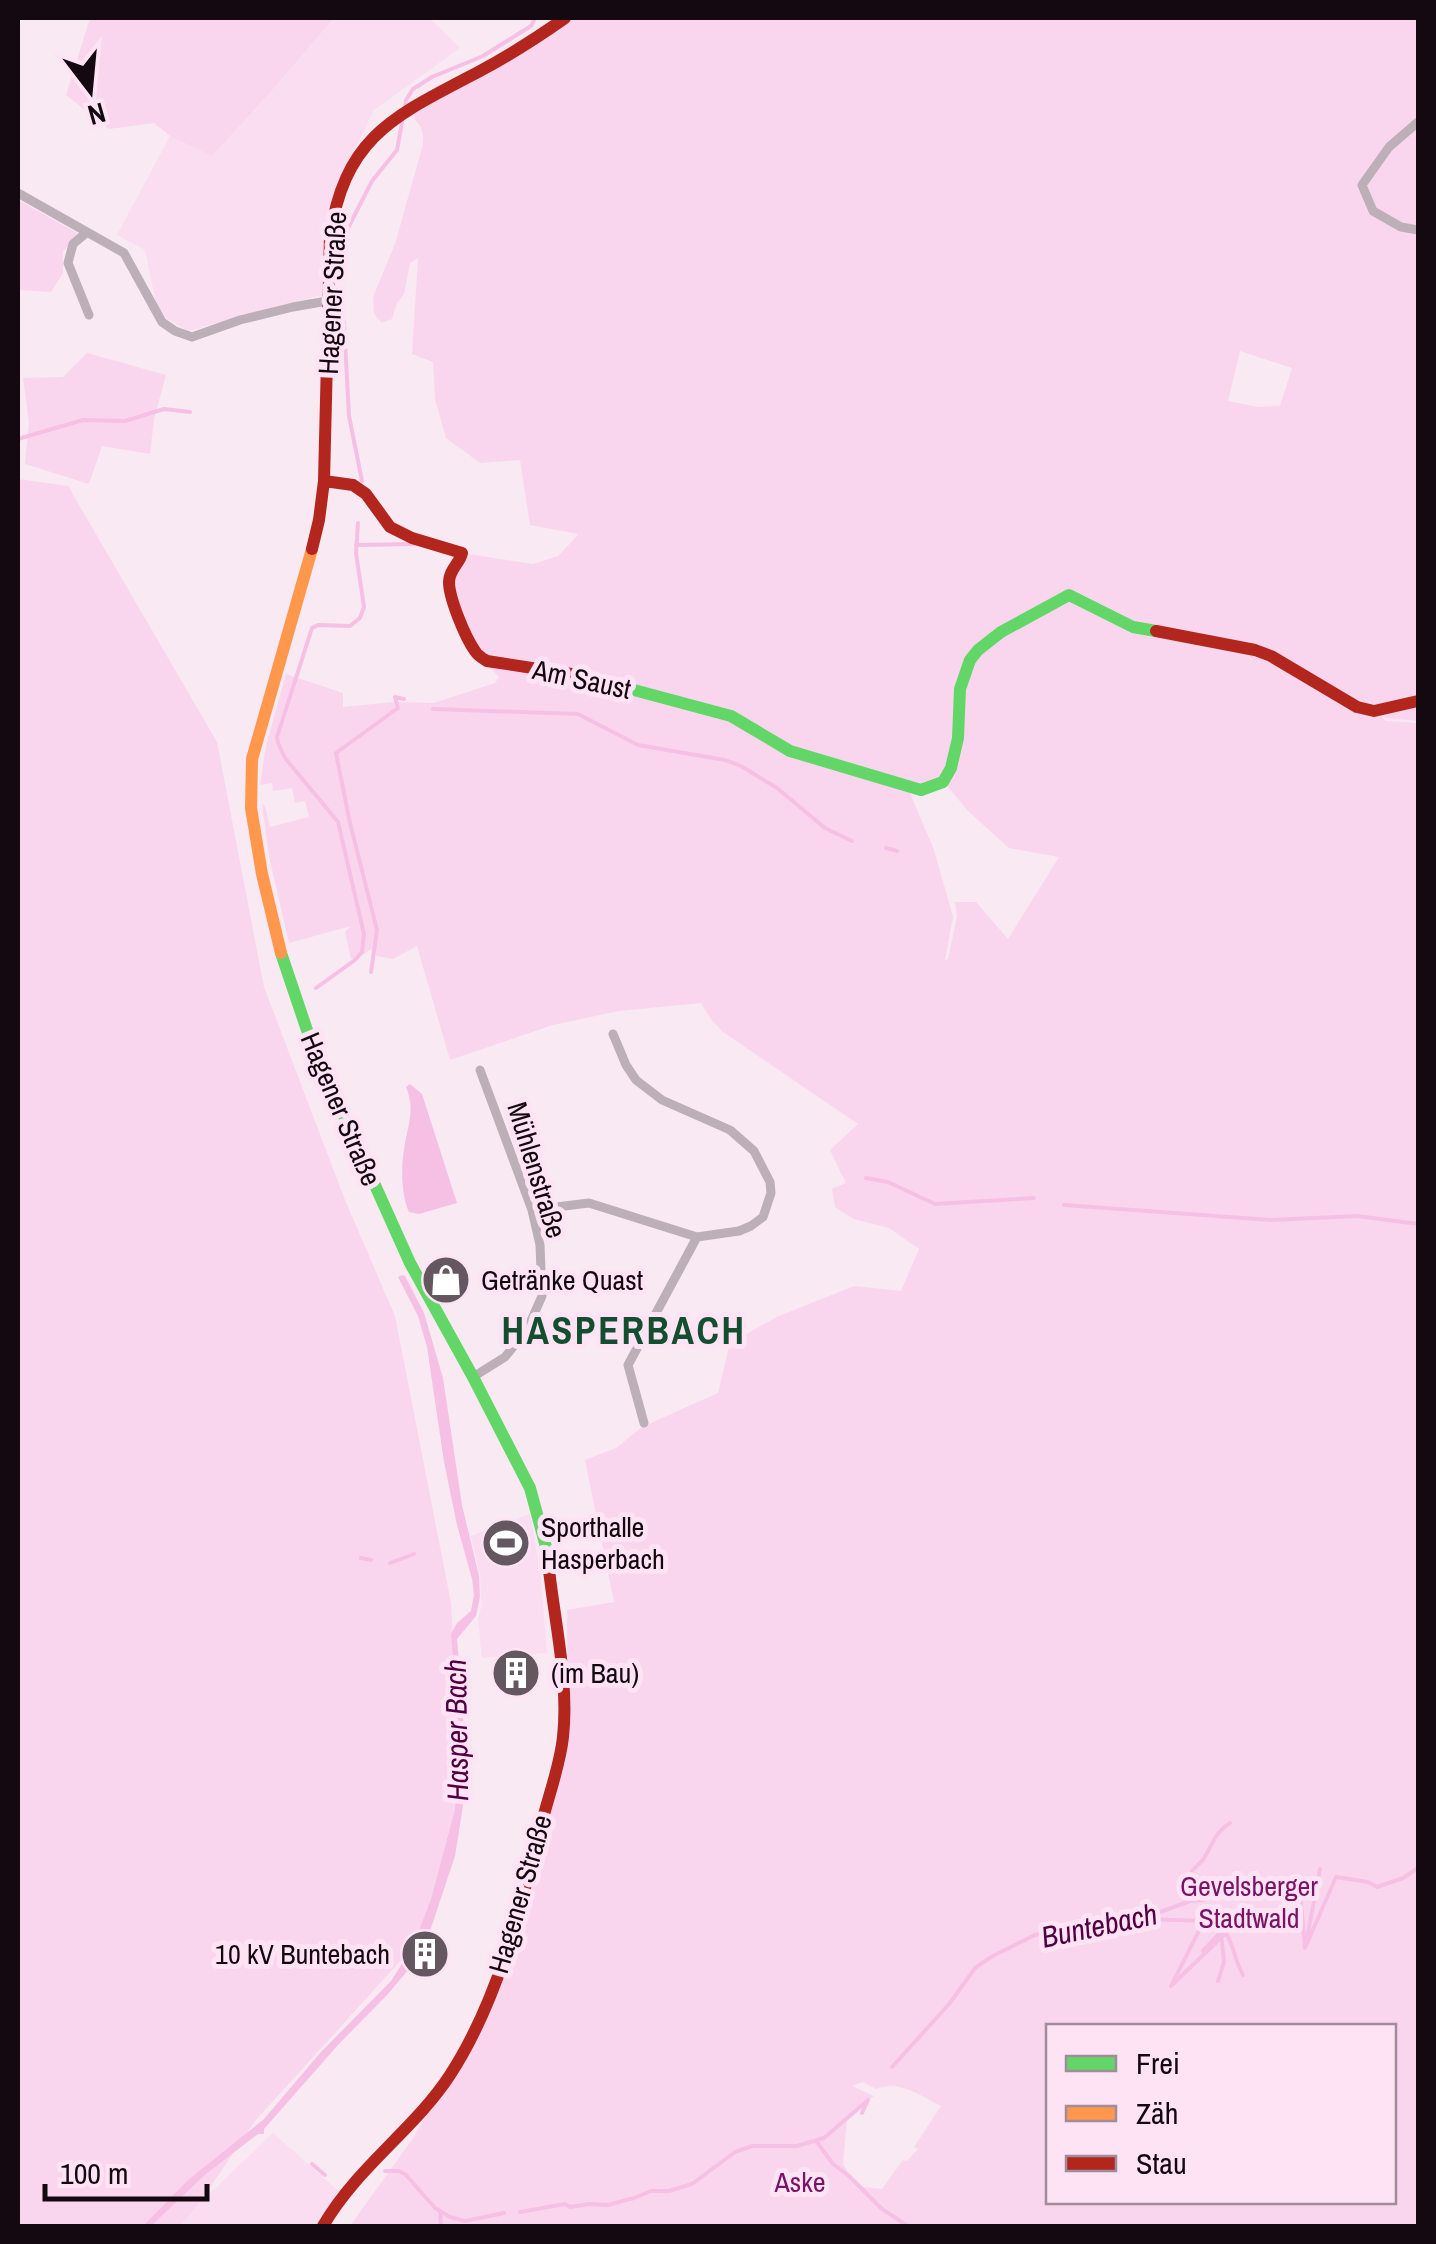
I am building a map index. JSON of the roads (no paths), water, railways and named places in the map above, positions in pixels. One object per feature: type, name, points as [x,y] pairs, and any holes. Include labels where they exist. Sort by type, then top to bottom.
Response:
[{"type":"main road","name":"Hagener Straße","points":[[322,2226],[357,2177],[450,2075],[482,2014],[514,1934],[562,1739],[564,1699],[553,1594],[538,1510],[511,1448],[410,1263],[312,1045],[282,956],[253,824],[252,759],[317,530],[324,481],[330,237],[335,205],[351,166],[364,146],[389,124],[564,18]]},
{"type":"main road","name":"Am Saust","points":[[324,481],[354,484],[390,528],[462,553],[449,579],[451,591],[474,650],[487,661],[580,676],[731,716],[790,751],[921,790],[943,782],[954,762],[961,682],[969,662],[986,643],[1068,595],[1133,627],[1271,656],[1357,707],[1374,711],[1418,700]]},
{"type":"street","points":[[1418,122],[1389,147],[1362,185],[1373,211],[1401,227],[1418,230]]},
{"type":"street","points":[[18,193],[124,253],[162,322],[175,332],[192,336],[240,320],[327,302]]},
{"type":"street","points":[[86,233],[74,244],[68,263],[89,315]]},
{"type":"street","points":[[532,1210],[588,1203],[697,1237],[739,1231],[763,1216],[771,1193],[765,1170],[754,1151],[730,1130],[662,1100],[636,1080],[614,1034]]},
{"type":"street","name":"Mühlenstraße","points":[[474,1377],[505,1357],[527,1330],[542,1296],[540,1246],[532,1210],[480,1070]]},
{"type":"street","points":[[644,1423],[628,1365],[697,1237]]},
{"type":"waterway","name":"Hasper Bach","points":[[405,108],[413,89],[483,56],[531,26],[535,18]]},
{"type":"waterway","name":"Hasper Bach","points":[[342,265],[347,230],[372,181],[397,150],[403,117]]},
{"type":"waterway","name":"Hasper Bach","points":[[344,322],[349,416],[362,481]]},
{"type":"waterway","points":[[18,439],[83,420],[125,421],[164,409],[190,412]]},
{"type":"waterway","name":"Hasper Bach","points":[[316,988],[355,960],[362,952],[364,934],[338,822],[285,758],[277,737],[312,628],[350,626],[360,618],[364,607],[356,553],[358,523]]},
{"type":"waterway","points":[[356,545],[414,544]]},
{"type":"waterway","points":[[371,972],[377,930],[336,753],[398,708],[395,697],[404,699]]},
{"type":"waterway","points":[[433,709],[578,714],[638,745],[725,760],[777,788],[825,828],[852,841]]},
{"type":"waterway","points":[[886,848],[897,851]]},
{"type":"waterway","points":[[866,1178],[888,1182],[935,1204],[1034,1198]]},
{"type":"waterway","points":[[1064,1205],[1271,1220],[1357,1216],[1418,1224]]},
{"type":"waterway","points":[[390,1563],[414,1554]]},
{"type":"waterway","points":[[361,1558],[371,1560]]},
{"type":"waterway","points":[[1190,1901],[1192,1871],[1230,1823]]},
{"type":"waterway","name":"Buntebach","points":[[892,2067],[950,2003],[975,1968],[1035,1935],[1085,1921],[1144,1918],[1190,1901],[1204,1900],[1219,1887],[1264,1880],[1299,1880],[1305,1948],[1336,1877],[1377,1887],[1418,1868]]},
{"type":"waterway","points":[[1307,1938],[1320,1869]]},
{"type":"waterway","points":[[1148,1919],[1204,1921],[1171,1986],[1226,1933],[1243,1975]]},
{"type":"waterway","points":[[1203,1951],[1221,1932],[1224,1962],[1218,1981]]},
{"type":"waterway","name":"Buntebach","points":[[862,2113],[868,2100]]},
{"type":"waterway","name":"Buntebach","points":[[520,2212],[565,2204],[608,2205],[651,2191],[669,2191],[692,2184],[735,2152],[752,2146],[797,2146],[824,2138],[868,2100]]},
{"type":"waterway","points":[[817,2142],[833,2164],[882,2209],[908,2226]]},
{"type":"waterway","points":[[312,2164],[325,2175]]},
{"type":"waterway","name":"Buntebach","points":[[385,2171],[406,2175],[435,2208],[450,2217],[465,2221],[504,2213]]},
{"type":"waterway","points":[[440,2211],[441,2226]]},
{"type":"place","name":"Getränke Quast","points":[[446,1280]]},
{"type":"place","name":"Sporthalle Hasperbach","points":[[506,1543]]},
{"type":"place","name":"(im Bau)","points":[[516,1673]]},
{"type":"place","name":"10 kV Buntebach","points":[[425,1954]]},
{"type":"district","name":"HASPERBACH","points":[[624,1330]]},
{"type":"park label","name":"Gevelsberger Stadtwald","points":[[1249,1902]]},
{"type":"park label","name":"Aske","points":[[800,2182]]}]
